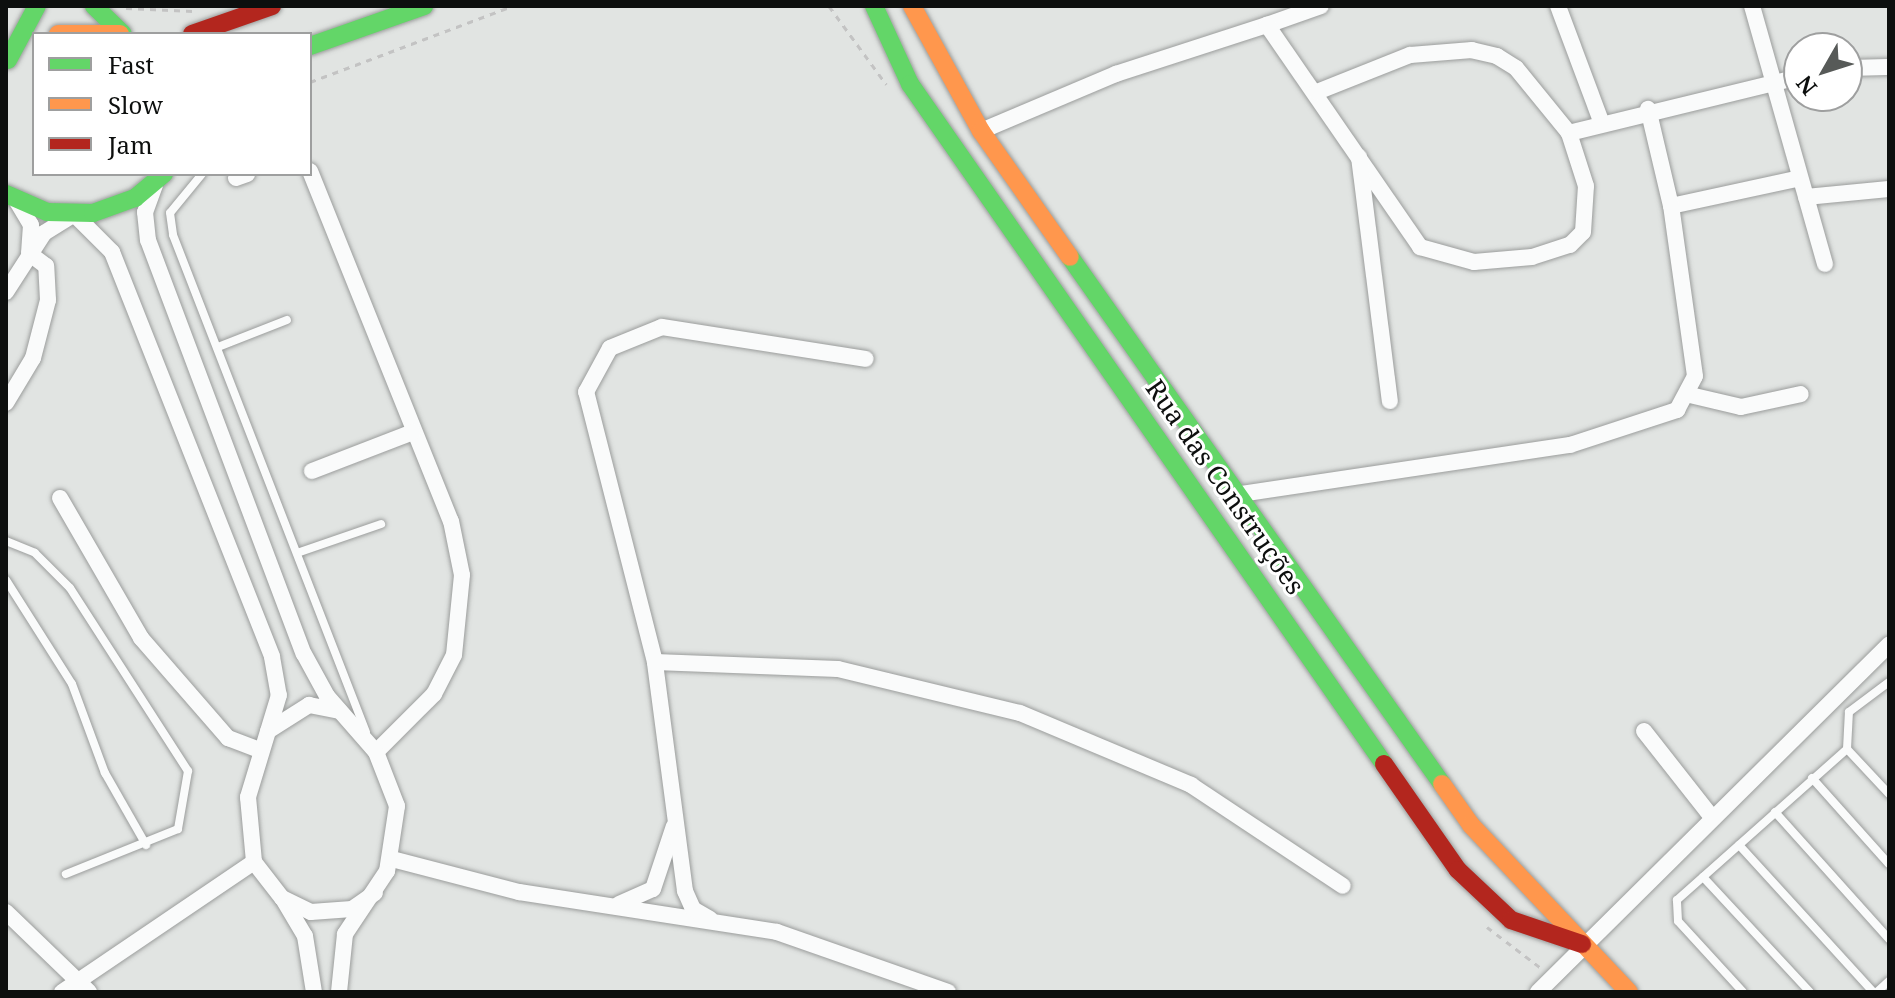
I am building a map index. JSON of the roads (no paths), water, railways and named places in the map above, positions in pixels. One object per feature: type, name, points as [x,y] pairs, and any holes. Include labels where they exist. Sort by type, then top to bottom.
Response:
[{"type":"street","points":[[7,61],[37,6]]},
{"type":"street","points":[[94,6],[119,32]]},
{"type":"street","points":[[198,32],[272,6]]},
{"type":"street","points":[[312,45],[424,6]]},
{"type":"street","name":"Rua das Construções","points":[[874,6],[918,96],[1458,870],[1511,920],[1582,944]]},
{"type":"street","name":"Rua das Construções","points":[[912,6],[981,131],[1241,494],[1471,825],[1629,992]]},
{"type":"street","points":[[981,131],[1103,79],[1321,6]]},
{"type":"street","points":[[1558,6],[1601,121]]},
{"type":"street","points":[[1752,6],[1825,264]]},
{"type":"street","points":[[1267,25],[1433,255],[1474,262],[1532,257],[1570,245],[1583,232],[1586,186],[1569,133],[1516,68],[1472,50],[1395,59],[1317,92]]},
{"type":"street","points":[[7,61],[32,44]]},
{"type":"street","points":[[1863,68],[1889,67]]},
{"type":"street","points":[[1569,133],[1648,109],[1783,80]]},
{"type":"street","points":[[1241,494],[1570,445],[1677,410],[1690,395],[1695,376],[1671,206],[1648,109]]},
{"type":"street","points":[[1359,154],[1390,401]]},
{"type":"street","points":[[312,176],[459,549],[463,614],[434,694],[376,752]]},
{"type":"street","points":[[1671,206],[1800,178]]},
{"type":"street","points":[[9,197],[74,214],[112,208],[160,179]]},
{"type":"street","points":[[160,179],[145,212],[148,240],[310,667],[340,712],[376,752],[397,806],[392,859],[375,893],[345,934],[339,992]]},
{"type":"street","points":[[1806,197],[1889,189]]},
{"type":"street","points":[[9,197],[31,225],[29,253]]},
{"type":"street","points":[[6,292],[29,253],[74,214]]},
{"type":"street","points":[[74,214],[104,239],[125,276],[246,578],[279,695],[259,750],[248,797],[254,862],[282,898],[305,936],[314,992]]},
{"type":"street","points":[[6,403],[33,358],[48,300],[46,266],[29,253]]},
{"type":"street","points":[[710,919],[693,909],[685,891],[679,809],[655,662],[628,543],[586,410],[599,361],[624,337],[662,327],[866,359]]},
{"type":"street","points":[[1690,395],[1741,407],[1801,394]]},
{"type":"street","points":[[312,471],[413,432]]},
{"type":"street","points":[[60,498],[141,638],[228,738],[259,750]]},
{"type":"street","points":[[1538,992],[1711,816],[1889,645]]},
{"type":"street","points":[[655,662],[838,669],[1020,713],[1191,785],[1343,886]]},
{"type":"street","points":[[267,731],[309,705],[340,712]]},
{"type":"street","points":[[1644,731],[1711,816]]},
{"type":"street","points":[[606,906],[639,900],[653,889],[679,809]]},
{"type":"street","points":[[392,859],[606,906],[710,919],[805,941],[948,992]]},
{"type":"street","points":[[62,992],[83,987],[254,862]]},
{"type":"street","points":[[282,898],[327,914],[352,909],[375,893]]},
{"type":"street","points":[[6,912],[83,987]]},
{"type":"lane","points":[[200,176],[170,213],[297,553],[343,687],[376,752]]},
{"type":"lane","points":[[218,347],[287,320]]},
{"type":"lane","points":[[297,553],[381,524]]},
{"type":"lane","points":[[6,541],[35,553],[70,588],[185,760],[184,820],[146,845],[66,874]]},
{"type":"lane","points":[[6,580],[72,684],[105,773],[146,845]]},
{"type":"lane","points":[[1889,682],[1849,712],[1847,749],[1889,794]]},
{"type":"lane","points":[[1743,992],[1674,910],[1703,877],[1847,749]]},
{"type":"lane","points":[[1812,778],[1889,864]]},
{"type":"lane","points":[[1775,812],[1889,939]]},
{"type":"lane","points":[[1739,845],[1875,992],[1889,981]]},
{"type":"lane","points":[[1703,877],[1810,992]]}]
